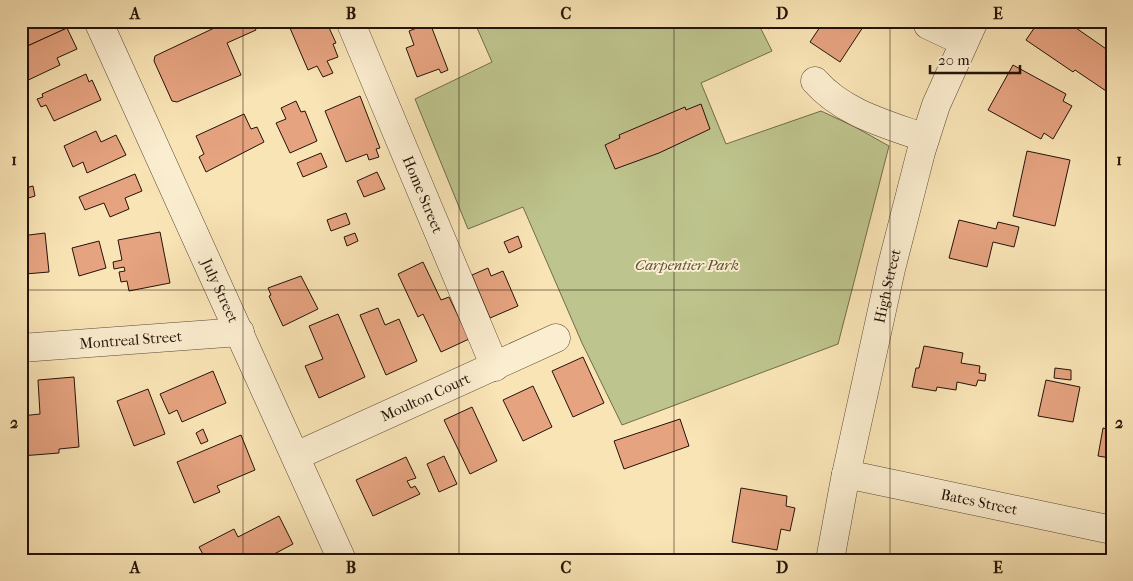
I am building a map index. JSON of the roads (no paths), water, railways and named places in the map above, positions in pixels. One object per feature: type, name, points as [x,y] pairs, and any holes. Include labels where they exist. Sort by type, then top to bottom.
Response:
[{"type":"street","name":"July Street","points":[[98,21],[342,560]]},
{"type":"street","name":"Home Street","points":[[350,21],[495,367]]},
{"type":"street","points":[[928,25],[969,32]]},
{"type":"street","name":"High Street","points":[[830,560],[846,474],[891,269],[925,138],[936,105],[969,32]]},
{"type":"street","points":[[814,81],[828,96],[857,112],[925,138]]},
{"type":"street","name":"Montreal Street","points":[[21,348],[240,332]]},
{"type":"street","name":"Moulton Court","points":[[296,456],[556,338]]},
{"type":"street","name":"Bates Street","points":[[846,474],[1112,530]]},
{"type":"park label","name":"Carpentier Park","points":[[687,265]]}]
